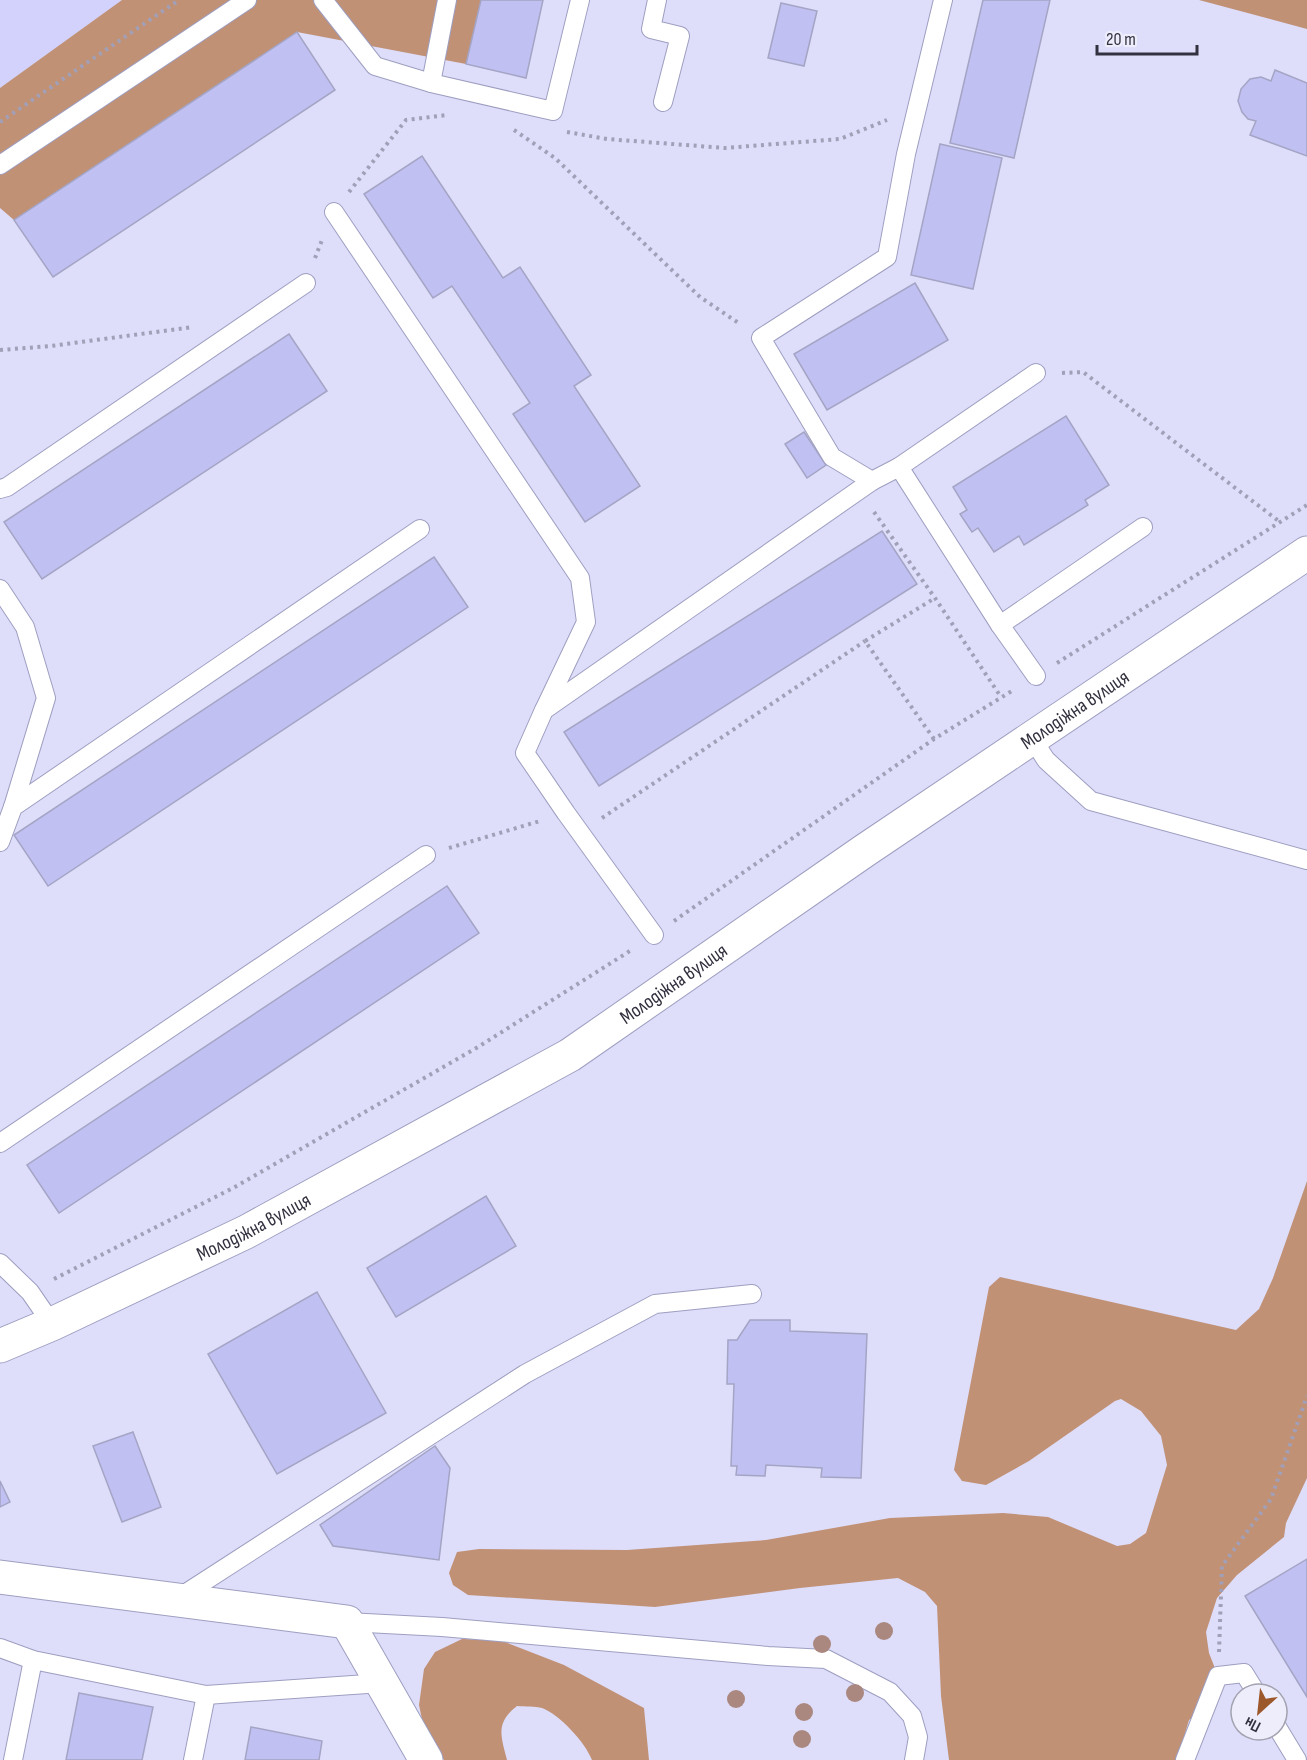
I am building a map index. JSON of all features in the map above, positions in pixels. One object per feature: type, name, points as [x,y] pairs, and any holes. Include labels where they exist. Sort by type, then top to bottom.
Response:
[{"type":"street","name":"Молодіжна вулиця","points":[[0,1346],[52,1324],[246,1232],[570,1055],[854,858],[1307,553]]},
{"type":"street","points":[[0,1577],[347,1622],[426,1760]]},
{"type":"lane","points":[[0,165],[247,0]]},
{"type":"lane","points":[[323,0],[375,66],[431,83],[553,111],[580,0]]},
{"type":"lane","points":[[431,83],[447,0]]},
{"type":"lane","points":[[657,0],[651,29],[680,36],[663,102]]},
{"type":"lane","points":[[866,486],[832,457],[761,338],[887,257],[906,154],[943,0]]},
{"type":"lane","points":[[333,212],[580,578],[586,622],[525,753],[654,935]]},
{"type":"lane","points":[[0,489],[7,488],[306,283]]},
{"type":"lane","points":[[544,710],[866,486],[899,467],[1036,373]]},
{"type":"lane","points":[[899,467],[1000,625],[1036,676]]},
{"type":"lane","points":[[1000,625],[1143,527]]},
{"type":"lane","points":[[12,807],[420,529]]},
{"type":"lane","points":[[0,589],[26,627],[46,698],[0,842]]},
{"type":"lane","points":[[1032,738],[1046,760],[1091,801],[1307,860]]},
{"type":"lane","points":[[0,1143],[426,855]]},
{"type":"lane","points":[[0,1263],[30,1292],[52,1324]]},
{"type":"lane","points":[[175,1600],[525,1374],[655,1304],[752,1294]]},
{"type":"lane","points":[[347,1622],[442,1627],[768,1656],[826,1659],[890,1692],[912,1716],[918,1737],[915,1760]]},
{"type":"lane","points":[[0,1648],[33,1660],[206,1695],[382,1683]]},
{"type":"lane","points":[[13,1760],[33,1660]]},
{"type":"lane","points":[[1185,1760],[1218,1676],[1244,1673],[1250,1682]]},
{"type":"lane","points":[[193,1760],[206,1695]]},
{"type":"lane","points":[[1286,1742],[1297,1760]]},
{"type":"path","points":[[0,122],[179,0]]},
{"type":"path","points":[[485,96],[499,120],[555,158],[700,297],[761,338]]},
{"type":"path","points":[[564,131],[608,139],[725,148],[840,140],[918,107]]},
{"type":"path","points":[[306,283],[333,212],[406,120],[448,115]]},
{"type":"path","points":[[0,350],[51,346],[193,327]]},
{"type":"path","points":[[1036,373],[1083,372],[1280,522]]},
{"type":"path","points":[[866,486],[935,598],[1001,697]]},
{"type":"path","points":[[581,833],[866,641],[935,598]]},
{"type":"path","points":[[866,641],[934,739]]},
{"type":"path","points":[[426,855],[566,813]]},
{"type":"path","points":[[1218,1676],[1222,1566],[1271,1499],[1307,1396]]},
{"type":"shaded area","points":[[0,0],[122,0],[0,88]]},
{"type":"shaded area","points":[[122,0],[481,0],[466,64],[297,32],[14,220],[0,208],[0,88]]},
{"type":"shaded area","points":[[1199,0],[1307,0],[1307,29]]},
{"type":"shaded area","points":[[1307,1181],[1307,1478],[1286,1523],[1284,1537],[1237,1575],[1217,1598],[1206,1632],[1209,1653],[1218,1676],[1208,1706],[1189,1720],[1177,1760],[949,1760],[941,1696],[937,1606],[925,1592],[898,1578],[655,1607],[468,1595],[453,1585],[449,1573],[457,1552],[479,1549],[627,1550],[766,1540],[890,1518],[1003,1513],[1048,1517],[1117,1546],[1130,1544],[1146,1533],[1167,1465],[1161,1436],[1141,1411],[1121,1399],[1029,1461],[986,1485],[962,1481],[954,1470],[989,1287],[1000,1277],[1236,1330],[1259,1309],[1273,1278]]},
{"type":"shaded area","points":[[462,1639],[500,1640],[564,1665],[644,1708],[649,1760],[592,1760],[578,1737],[556,1717],[542,1708],[517,1706],[505,1718],[503,1724],[502,1737],[507,1760],[444,1760],[424,1729],[419,1705],[424,1669],[435,1652]]},
{"type":"building","points":[[481,0],[543,0],[526,78],[466,64]]},
{"type":"building","points":[[983,0],[1050,0],[1014,158],[950,143]]},
{"type":"building","points":[[781,3],[817,11],[804,66],[768,58]]},
{"type":"building","points":[[297,32],[335,90],[53,277],[14,220]]},
{"type":"building","points":[[1275,70],[1307,83],[1307,156],[1250,135],[1256,121],[1248,119],[1242,112],[1238,101],[1241,89],[1250,79],[1261,77],[1271,81]]},
{"type":"building","points":[[940,144],[1002,158],[973,289],[911,275]]},
{"type":"building","points":[[422,156],[503,278],[520,267],[591,375],[574,386],[640,486],[585,522],[513,414],[530,403],[452,286],[433,298],[364,194]]},
{"type":"building","points":[[915,283],[948,340],[827,410],[794,354]]},
{"type":"building","points":[[289,334],[327,391],[42,579],[4,522]]},
{"type":"building","points":[[1066,416],[1109,485],[1085,500],[1088,505],[1024,545],[1019,536],[994,552],[978,528],[972,532],[960,514],[967,510],[953,487]]},
{"type":"building","points":[[804,432],[826,465],[807,478],[785,444]]},
{"type":"building","points":[[882,531],[917,584],[599,786],[564,732]]},
{"type":"building","points":[[434,557],[468,607],[48,886],[14,835]]},
{"type":"building","points":[[447,886],[479,933],[59,1213],[27,1165]]},
{"type":"building","points":[[486,1196],[516,1246],[396,1317],[367,1268]]},
{"type":"building","points":[[317,1292],[386,1413],[277,1474],[208,1354]]},
{"type":"building","points":[[750,1320],[790,1320],[790,1331],[867,1334],[861,1478],[821,1477],[822,1468],[766,1465],[765,1476],[736,1475],[737,1466],[731,1466],[734,1384],[727,1384],[728,1340],[737,1340]]},
{"type":"building","points":[[133,1432],[161,1507],[122,1522],[93,1446]]},
{"type":"building","points":[[435,1446],[450,1468],[439,1560],[333,1546],[320,1525]]},
{"type":"building","points":[[0,1481],[10,1502],[0,1507]]},
{"type":"building","points":[[1307,1559],[1307,1697],[1245,1596]]},
{"type":"building","points":[[79,1693],[153,1707],[142,1760],[66,1760]]},
{"type":"building","points":[[251,1727],[322,1741],[319,1760],[245,1760]]}]
